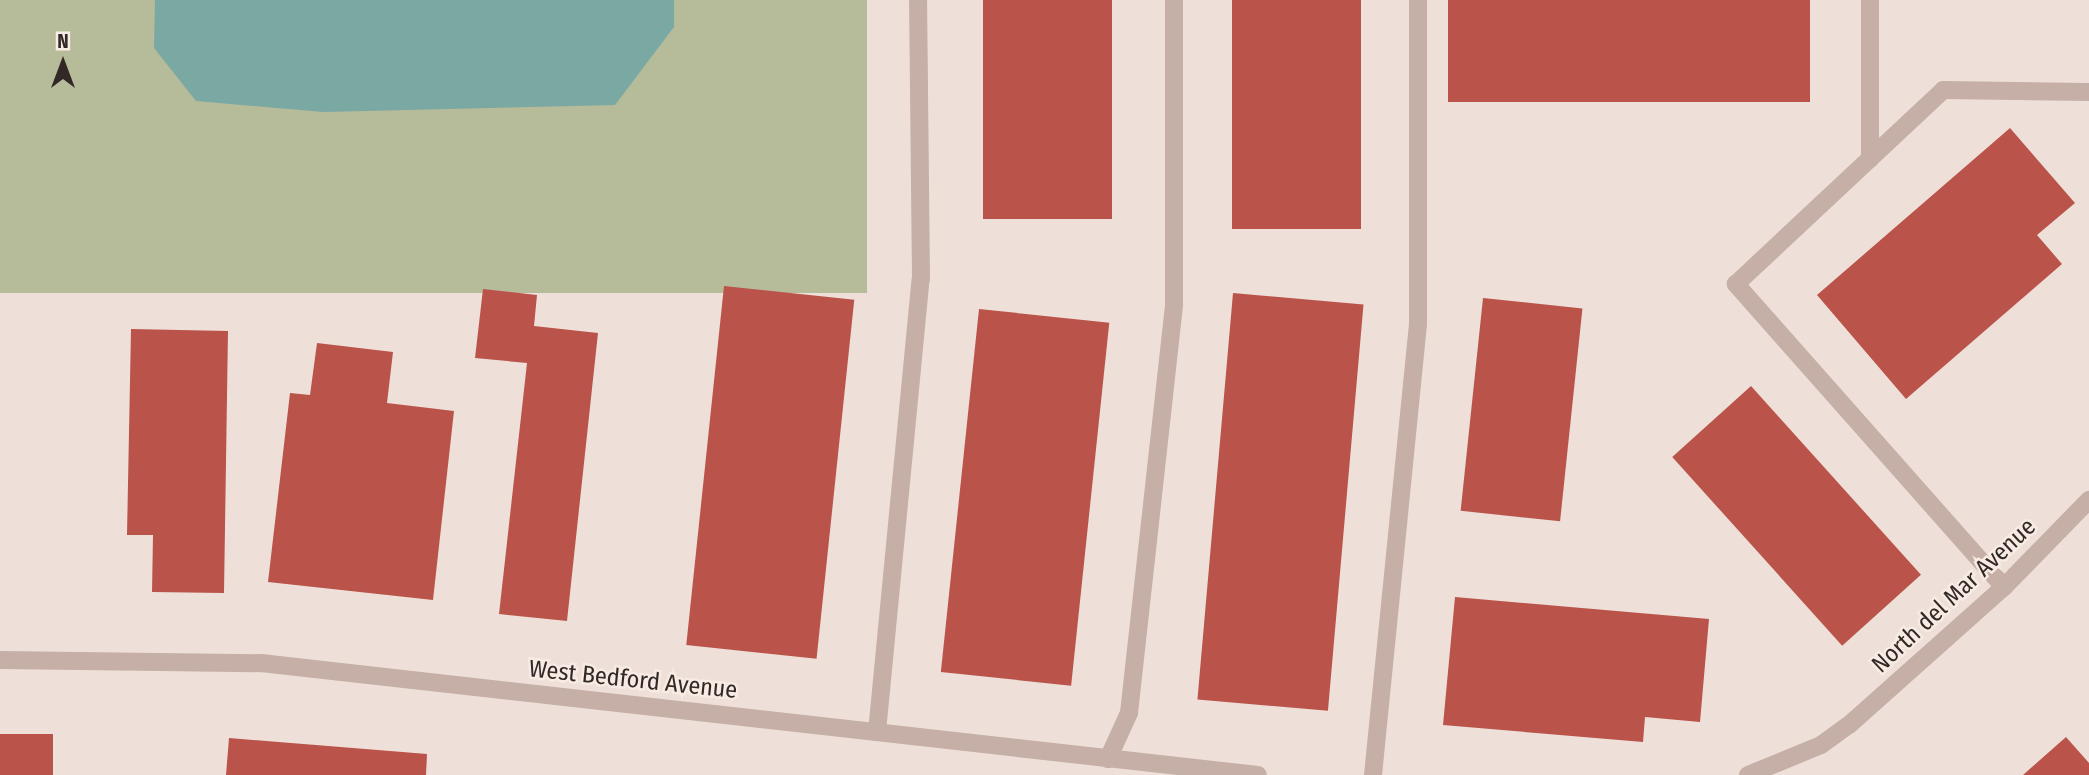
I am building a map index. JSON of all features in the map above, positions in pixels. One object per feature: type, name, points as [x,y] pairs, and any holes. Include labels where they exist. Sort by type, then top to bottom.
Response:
[{"type":"street","points":[[877,732],[921,279],[918,0]]},
{"type":"street","points":[[1108,759],[1129,713],[1174,304],[1174,0]]},
{"type":"street","points":[[1373,775],[1418,323],[1418,0]]},
{"type":"street","points":[[1870,0],[1870,159]]},
{"type":"street","points":[[2004,587],[1736,284],[1943,90],[2089,92]]},
{"type":"street","name":"North del Mar Avenue","points":[[1748,775],[1821,745],[1849,725],[2004,587],[2089,500]]},
{"type":"street","name":"West Bedford Avenue","points":[[0,660],[261,663],[1258,775]]},
{"type":"green space","points":[[0,0],[867,0],[867,293],[0,293]]},
{"type":"water","points":[[155,0],[674,0],[674,27],[615,105],[324,112],[196,101],[154,48]]},
{"type":"building","points":[[983,0],[1112,0],[1112,219],[983,219]]},
{"type":"building","points":[[1232,0],[1361,0],[1361,229],[1232,229]]},
{"type":"building","points":[[1448,0],[1810,0],[1810,102],[1448,102]]},
{"type":"building","points":[[2010,128],[2075,203],[2037,235],[2062,264],[1906,399],[1817,295]]},
{"type":"building","points":[[724,286],[854,300],[817,659],[686,645]]},
{"type":"building","points":[[483,289],[537,295],[534,326],[598,333],[567,621],[499,614],[527,363],[475,358]]},
{"type":"building","points":[[1233,293],[1364,304],[1328,711],[1197,699]]},
{"type":"building","points":[[1483,298],[1582,308],[1560,521],[1461,511]]},
{"type":"building","points":[[979,309],[1109,323],[1071,686],[941,672]]},
{"type":"building","points":[[131,329],[228,331],[224,593],[152,592],[153,535],[127,535]]},
{"type":"building","points":[[317,343],[393,352],[387,403],[454,411],[433,600],[268,582],[290,393],[310,395]]},
{"type":"building","points":[[1751,386],[1921,575],[1842,646],[1672,457]]},
{"type":"building","points":[[1455,597],[1709,619],[1700,722],[1645,717],[1643,742],[1443,725]]},
{"type":"building","points":[[0,734],[53,734],[53,775],[0,775]]},
{"type":"building","points":[[2066,737],[2089,763],[2089,775],[2023,775]]},
{"type":"building","points":[[229,738],[427,754],[426,775],[226,775]]}]
